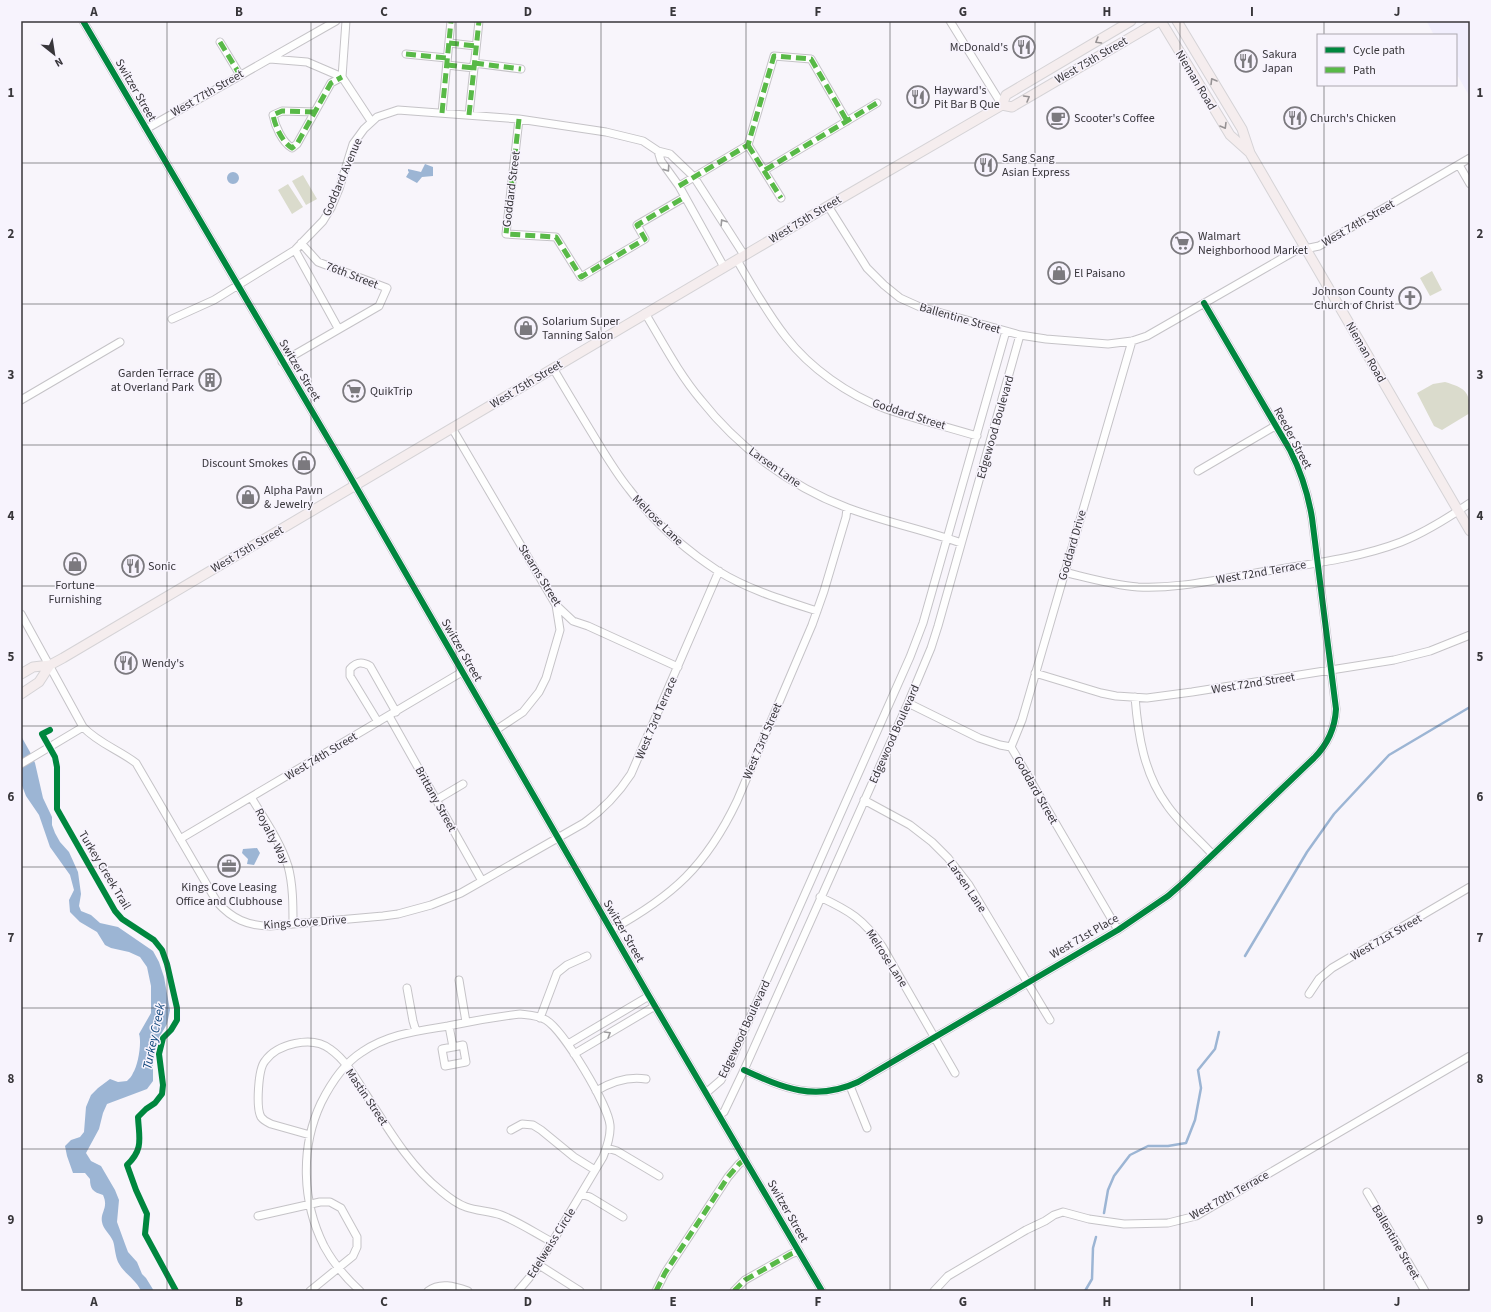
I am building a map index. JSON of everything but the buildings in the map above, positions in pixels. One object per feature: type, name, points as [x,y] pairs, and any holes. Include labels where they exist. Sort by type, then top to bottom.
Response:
[{"type":"main road","name":"West 75th Street","points":[[21,674],[33,667],[50,665],[740,257],[1002,105],[1006,95],[1131,21]]},
{"type":"main road","name":"West 75th Street","points":[[1002,105],[1012,107],[1160,21]]},
{"type":"main road","name":"Nieman Road","points":[[1160,21],[1230,135],[1250,153]]},
{"type":"main road","name":"Nieman Road","points":[[1177,21],[1242,129],[1250,153],[1470,531]]},
{"type":"main road","name":"West 75th Street","points":[[25,692],[39,682],[50,665]]},
{"type":"street","name":"Switzer Street","points":[[83,21],[355,485],[649,996],[822,1291]]},
{"type":"street","name":"West 77th Street","points":[[146,128],[336,21]]},
{"type":"street","points":[[342,77],[346,21]]},
{"type":"street","points":[[442,113],[451,21]]},
{"type":"street","points":[[469,115],[479,21]]},
{"type":"street","points":[[950,21],[1002,105]]},
{"type":"street","points":[[220,42],[240,75]]},
{"type":"street","points":[[449,43],[476,46]]},
{"type":"street","points":[[406,54],[474,66],[521,68]]},
{"type":"street","points":[[679,186],[748,145],[774,56],[811,60],[847,121]]},
{"type":"street","points":[[269,59],[307,62],[342,77],[372,121]]},
{"type":"street","points":[[315,112],[282,112],[273,115],[275,124],[287,145],[292,148],[297,144],[315,112],[331,83],[342,77]]},
{"type":"street","points":[[764,170],[877,104]]},
{"type":"street","name":"Goddard Street","points":[[372,121],[386,113],[398,110],[519,119],[606,132],[643,141],[658,151],[670,154],[694,177],[740,257],[771,316],[786,338],[812,364],[852,392],[886,409],[977,436]]},
{"type":"street","name":"Goddard Street","points":[[519,119],[506,234],[556,237],[581,277],[645,239],[637,225],[685,197]]},
{"type":"street","name":"Goddard Avenue","points":[[172,319],[214,300],[295,250],[323,221],[331,208],[339,189],[353,144],[372,121]]},
{"type":"street","points":[[748,145],[781,198]]},
{"type":"street","points":[[658,151],[661,161],[679,186],[724,267]]},
{"type":"street","name":"West 74th Street","points":[[1020,335],[1108,344],[1132,341],[1147,336],[1294,251],[1320,246],[1470,158]]},
{"type":"street","points":[[1458,165],[1470,184]]},
{"type":"street","name":"Ballentine Street","points":[[828,206],[867,268],[900,298],[920,307],[1020,335]]},
{"type":"street","name":"76th Street","points":[[301,243],[318,262],[387,288],[379,306],[338,328]]},
{"type":"street","points":[[282,362],[338,328],[295,250]]},
{"type":"street","name":"Reeder Street","points":[[1204,303],[1298,466],[1306,490],[1312,518],[1332,670]]},
{"type":"street","name":"Larsen Lane","points":[[646,313],[689,384],[716,419],[740,442],[767,464],[796,483],[847,508],[962,543]]},
{"type":"street","name":"Edgewood Boulevard","points":[[706,1093],[722,1080],[902,679],[923,623],[1006,331]]},
{"type":"street","name":"Edgewood Boulevard","points":[[720,1115],[724,1112],[744,1070],[908,703],[931,648],[992,440],[1020,335]]},
{"type":"street","name":"Goddard Drive","points":[[1011,747],[1022,720],[1034,673],[1132,341]]},
{"type":"street","points":[[21,400],[120,342]]},
{"type":"street","name":"Melrose Lane","points":[[553,368],[628,489],[668,532],[692,553],[719,571],[751,588],[816,611]]},
{"type":"street","points":[[1198,471],[1275,426]]},
{"type":"street","name":"Stearns Street","points":[[452,428],[556,605],[574,621],[678,667]]},
{"type":"street","name":"West 72nd Terrace","points":[[1064,572],[1117,584],[1157,587],[1191,584],[1355,555],[1400,542],[1442,522],[1470,503]]},
{"type":"street","name":"West 73rd Street","points":[[611,930],[654,905],[673,889],[692,871],[725,826],[824,592],[846,517],[847,508]]},
{"type":"street","name":"West 73rd Terrace","points":[[558,838],[584,824],[600,812],[616,796],[631,774],[643,750],[719,571]]},
{"type":"street","points":[[496,730],[523,712],[539,692],[546,678],[560,630],[556,605]]},
{"type":"street","name":"Kings Cove Drive","points":[[21,614],[84,727],[91,735],[136,763],[217,902],[233,917],[248,924],[256,926],[293,924],[398,914],[431,905],[461,893],[558,838]]},
{"type":"street","name":"West 72nd Street","points":[[1034,673],[1101,693],[1116,696],[1147,698],[1332,670],[1411,656],[1430,651],[1470,636]]},
{"type":"street","points":[[378,722],[350,676],[350,670],[356,664],[361,662],[370,666],[396,712]]},
{"type":"street","name":"West 71st Place","points":[[744,1070],[776,1085],[797,1091],[823,1092],[850,1086],[1118,930],[1168,896],[1314,758],[1326,744],[1333,727],[1336,714],[1332,670]]},
{"type":"street","name":"West 74th Street","points":[[180,839],[462,672]]},
{"type":"street","points":[[1135,697],[1144,756],[1151,778],[1167,806],[1213,854]]},
{"type":"street","name":"Goddard Street","points":[[908,703],[979,738],[1000,746],[1011,747],[1118,930]]},
{"type":"street","name":"Brittany Street","points":[[389,716],[482,881]]},
{"type":"street","points":[[21,764],[84,727]]},
{"type":"street","points":[[436,800],[463,784]]},
{"type":"street","name":"Royalty Way","points":[[251,797],[282,850],[288,866],[293,899],[293,924]]},
{"type":"street","name":"Larsen Lane","points":[[864,800],[910,825],[932,842],[948,858],[969,884],[1050,1020]]},
{"type":"street","name":"West 71st Street","points":[[1309,994],[1319,979],[1332,968],[1470,888]]},
{"type":"street","name":"Melrose Lane","points":[[820,897],[848,911],[864,924],[882,946],[955,1073]]},
{"type":"street","points":[[540,1018],[558,972],[567,965],[587,956]]},
{"type":"street","points":[[459,980],[466,1022]]},
{"type":"street","points":[[407,988],[416,1031]]},
{"type":"street","points":[[568,1044],[649,996]]},
{"type":"street","points":[[574,1054],[655,1006]]},
{"type":"street","name":"Edelweiss Circle","points":[[360,1291],[339,1268],[324,1246],[316,1226],[307,1193],[306,1168],[310,1134],[317,1111],[328,1089],[346,1066],[362,1051],[382,1041],[416,1031],[520,1014],[532,1015],[546,1020],[556,1027],[596,1091],[609,1117],[610,1137],[607,1148],[595,1170],[539,1265],[518,1291]]},
{"type":"street","points":[[449,1026],[453,1047]]},
{"type":"street","name":"Mastin Street","points":[[310,1134],[271,1124],[265,1121],[259,1112],[260,1071],[263,1063],[275,1050],[284,1046],[317,1043],[328,1047],[338,1056],[356,1079],[404,1153],[424,1176],[441,1191],[458,1204],[507,1217],[552,1242]]},
{"type":"street","name":"West 70th Terrace","points":[[934,1291],[948,1276],[1026,1230],[1045,1222],[1054,1215],[1063,1212],[1089,1219],[1124,1224],[1168,1223],[1196,1216],[1470,1056]]},
{"type":"street","points":[[596,1091],[615,1081],[640,1078],[646,1079]]},
{"type":"street","points":[[850,1086],[867,1128]]},
{"type":"street","points":[[511,1130],[522,1124],[533,1125],[574,1157],[595,1170]]},
{"type":"street","points":[[607,1148],[617,1151],[659,1176]]},
{"type":"street","points":[[656,1291],[665,1273],[728,1177],[745,1159]]},
{"type":"street","name":"Ballentine Street","points":[[1367,1192],[1425,1291]]},
{"type":"street","name":"Edelweiss Circle","points":[[581,1194],[590,1197],[623,1217]]},
{"type":"street","points":[[258,1216],[320,1202],[330,1202],[341,1208],[357,1237],[357,1247],[353,1256],[310,1291]]},
{"type":"street","points":[[734,1291],[746,1280],[791,1254],[799,1251]]},
{"type":"street","points":[[539,1265],[580,1291]]},
{"type":"street","points":[[428,1291],[438,1286],[448,1286],[468,1291]]},
{"type":"shaded area","points":[[1470,21],[1470,97],[1457,75],[1457,34],[1433,34],[1427,22]]},
{"type":"shaded area","points":[[303,175],[317,199],[306,205],[292,181]]},
{"type":"shaded area","points":[[288,184],[303,207],[292,214],[278,190]]},
{"type":"shaded area","points":[[1432,271],[1442,290],[1430,296],[1420,278]]},
{"type":"shaded area","points":[[1445,382],[1457,386],[1465,392],[1469,400],[1470,413],[1442,430],[1434,426],[1417,393],[1433,384]]},
{"type":"water","points":[[425,164],[433,167],[433,176],[422,177],[417,183],[406,177],[409,172],[408,169],[421,172]]},
{"type":"water","points":[[231,172],[235,172],[239,178],[235,184],[231,184],[227,180],[227,176]]},
{"type":"water","name":"Turkey Creek","points":[[21,736],[35,763],[43,798],[52,817],[52,825],[55,833],[60,842],[69,852],[78,872],[81,894],[79,906],[81,911],[91,915],[100,923],[118,927],[153,951],[159,962],[164,977],[170,1010],[167,1024],[156,1043],[153,1058],[153,1081],[147,1089],[107,1104],[99,1129],[86,1153],[91,1161],[101,1166],[115,1190],[119,1200],[117,1222],[128,1252],[137,1262],[142,1274],[154,1291],[141,1291],[136,1283],[120,1266],[113,1241],[102,1222],[105,1199],[103,1195],[93,1190],[90,1179],[85,1173],[73,1173],[65,1146],[71,1140],[80,1137],[84,1132],[86,1107],[91,1095],[110,1079],[118,1082],[127,1081],[135,1070],[140,1048],[139,1034],[151,1013],[151,986],[147,967],[140,957],[105,945],[97,932],[80,922],[70,912],[69,900],[74,890],[70,875],[50,847],[39,815],[26,796],[21,783]]},
{"type":"water","points":[[257,848],[260,853],[254,865],[247,864],[248,859],[242,853],[243,849]]},
{"type":"waterway","points":[[1245,956],[1307,852],[1334,814],[1389,755],[1470,707]]},
{"type":"waterway","points":[[1104,1213],[1108,1190],[1114,1176],[1130,1155],[1148,1146],[1168,1146],[1186,1143],[1195,1120],[1201,1088],[1198,1070],[1215,1049],[1219,1032]]},
{"type":"waterway","points":[[1085,1291],[1092,1279],[1093,1248],[1096,1237]]},
{"type":"marked path","points":[[442,113],[451,21]]},
{"type":"marked path","points":[[469,115],[479,21]]},
{"type":"marked path","points":[[220,42],[240,75]]},
{"type":"marked path","points":[[449,43],[476,46]]},
{"type":"marked path","points":[[406,54],[447,58]]},
{"type":"marked path","points":[[679,186],[748,145],[774,56],[811,59],[847,121]]},
{"type":"marked path","points":[[474,63],[521,69]]},
{"type":"marked path","points":[[447,65],[474,68]]},
{"type":"marked path","points":[[315,112],[282,111],[273,115],[275,124],[285,142],[292,148],[297,144],[331,83],[342,77]]},
{"type":"marked path","points":[[765,170],[877,103]]},
{"type":"marked path","points":[[519,119],[506,234],[556,237],[581,277],[645,239],[637,225],[685,197]]},
{"type":"marked path","points":[[748,145],[781,198]]},
{"type":"marked path","points":[[656,1291],[665,1273],[728,1177],[745,1159]]},
{"type":"marked path","points":[[734,1291],[745,1280],[799,1251]]},
{"type":"cycle path","points":[[83,21],[340,459],[649,996],[822,1291]]},
{"type":"cycle path","points":[[744,1070],[786,1087],[813,1092],[842,1088],[858,1082],[1118,930],[1168,896],[1314,758],[1327,742],[1334,723],[1336,709],[1312,518],[1306,491],[1298,466],[1290,450],[1204,303]]},
{"type":"cycle path","name":"Turkey Creek Trail","points":[[50,730],[42,734],[55,757],[57,767],[57,809],[115,911],[122,919],[154,940],[162,950],[167,964],[177,1008],[177,1020],[171,1030],[163,1038],[159,1054],[163,1085],[162,1094],[155,1103],[138,1117],[138,1148],[136,1154],[127,1165],[147,1214],[145,1234],[176,1291]]},
{"type":"place","name":"McDonald's","points":[[1024,47]]},
{"type":"place","name":"Sakura Japan","points":[[1246,61]]},
{"type":"place","name":"Hayward's Pit Bar B Que","points":[[918,97]]},
{"type":"place","name":"Scooter's Coffee","points":[[1058,118]]},
{"type":"place","name":"Church's Chicken","points":[[1295,118]]},
{"type":"place","name":"Sang Sang Asian Express","points":[[986,165]]},
{"type":"place","name":"Walmart Neighborhood Market","points":[[1182,243]]},
{"type":"place","name":"El Paisano","points":[[1059,273]]},
{"type":"place","name":"Johnson County Church of Christ","points":[[1410,298]]},
{"type":"place","name":"Solarium Super Tanning Salon","points":[[526,328]]},
{"type":"place","name":"Garden Terrace at Overland Park","points":[[210,380]]},
{"type":"place","name":"QuikTrip","points":[[354,391]]},
{"type":"place","name":"Discount Smokes","points":[[304,463]]},
{"type":"place","name":"Alpha Pawn & Jewelry","points":[[248,497]]},
{"type":"place","name":"Fortune Furnishing","points":[[75,564]]},
{"type":"place","name":"Sonic","points":[[133,566]]},
{"type":"place","name":"Wendy's","points":[[126,663]]},
{"type":"place","name":"Kings Cove Leasing Office and Clubhouse","points":[[229,866]]}]
